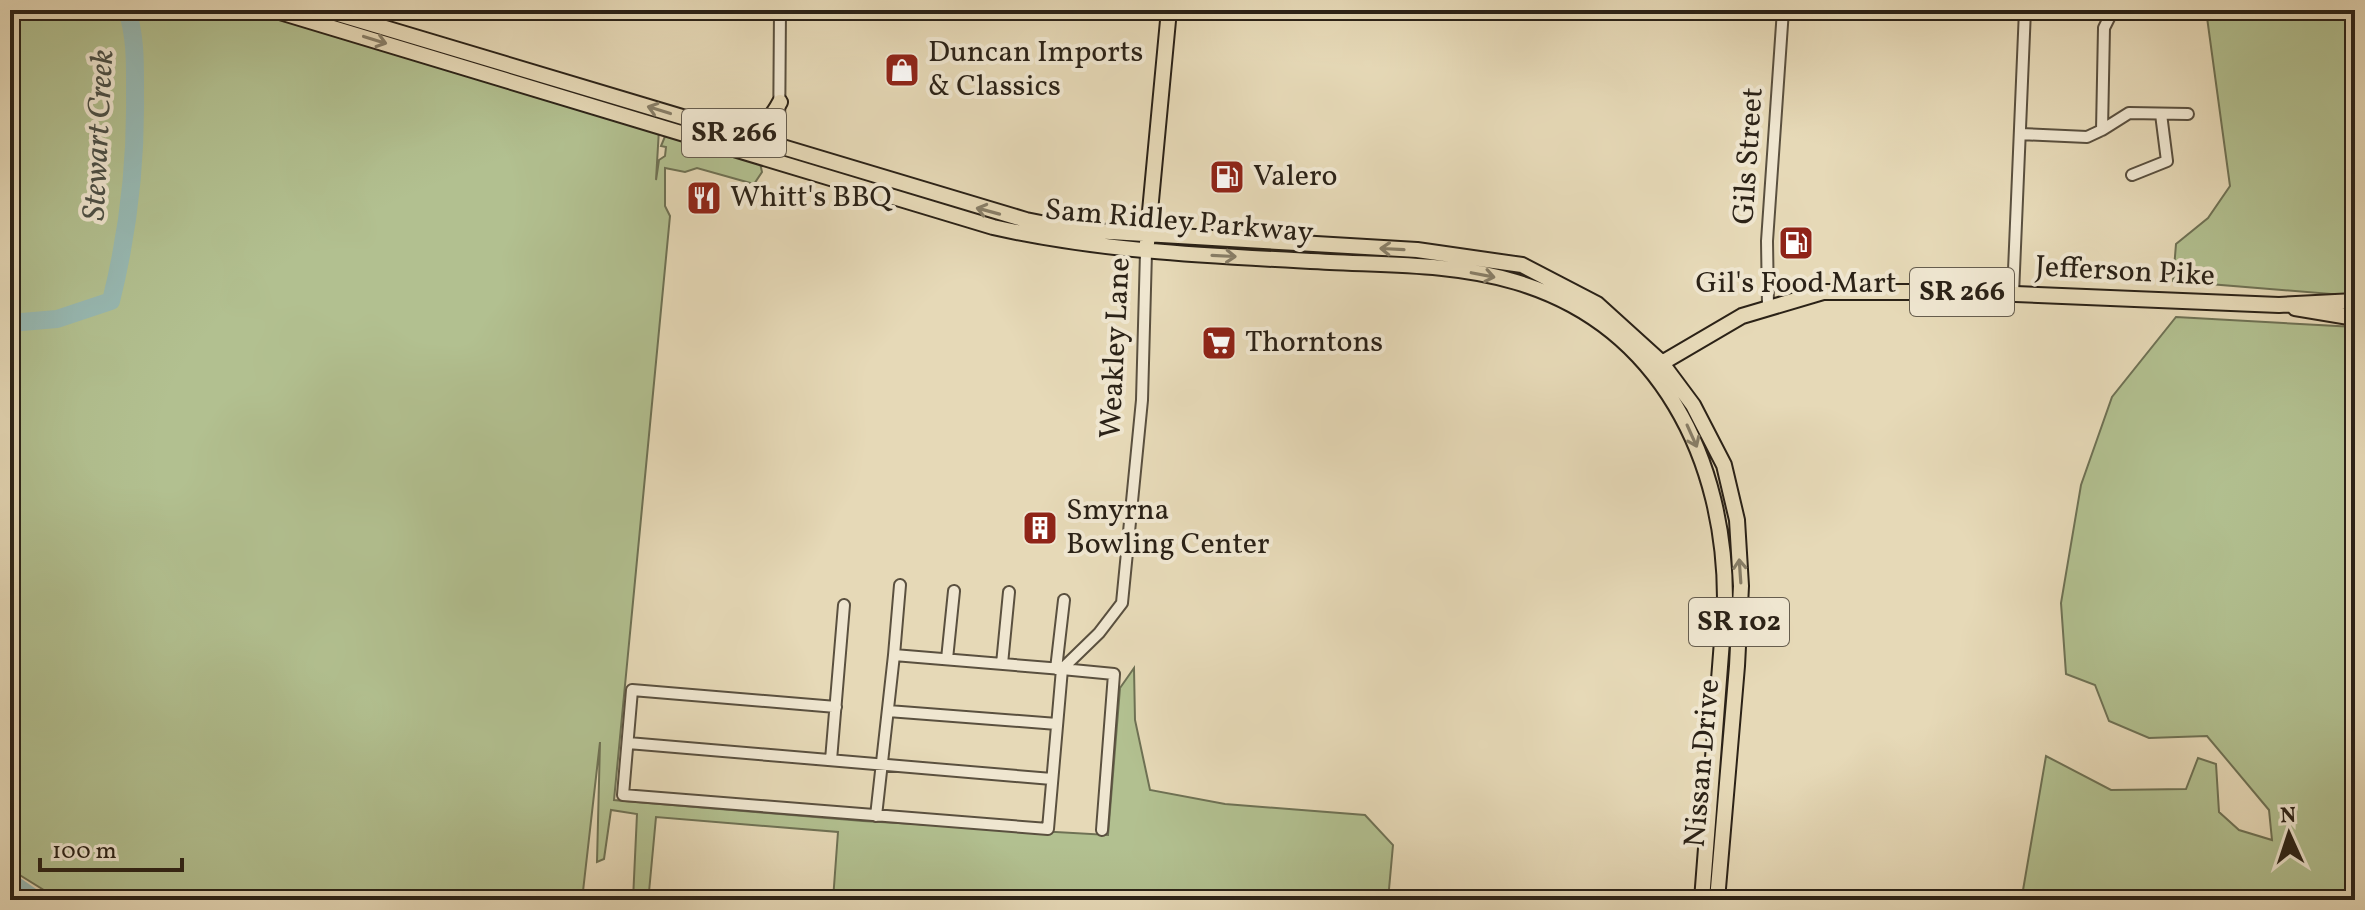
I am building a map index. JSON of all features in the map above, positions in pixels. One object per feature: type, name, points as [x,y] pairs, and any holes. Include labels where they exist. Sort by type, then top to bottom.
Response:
[{"type":"main road","name":"Sam Ridley Parkway","points":[[273,10],[776,154],[1026,220],[1076,230],[1417,250],[1522,265],[1597,304],[1656,366]]},
{"type":"main road","name":"Sam Ridley Parkway","points":[[325,10],[727,131],[776,154],[993,227],[1055,241],[1146,252],[1445,268],[1515,281],[1556,296],[1592,317],[1656,366]]},
{"type":"main road","name":"Weakley Lane","points":[[1146,252],[1169,10]]},
{"type":"main road","points":[[727,131],[752,131],[765,124],[780,102]]},
{"type":"main road","name":"Jefferson Pike","points":[[1656,366],[1720,327],[1768,306],[1823,292],[1854,289],[2279,305],[2355,301]]},
{"type":"main road","name":"Jefferson Pike","points":[[2279,305],[2355,318]]},
{"type":"main road","name":"Nissan Drive","points":[[1656,366],[1708,473],[1726,554],[1722,671],[1702,900]]},
{"type":"main road","name":"Nissan Drive","points":[[1656,366],[1693,405],[1724,465],[1737,520],[1741,586],[1738,653],[1717,900]]},
{"type":"street","points":[[776,154],[780,102],[780,10]]},
{"type":"street","name":"Gils Street","points":[[1768,306],[1767,241],[1783,10]]},
{"type":"street","points":[[2013,294],[2025,10]]},
{"type":"street","points":[[2102,130],[2104,28],[2113,10]]},
{"type":"street","points":[[2020,134],[2087,137],[2129,113],[2188,114]]},
{"type":"street","points":[[2132,175],[2167,161],[2161,114]]},
{"type":"street","name":"Weakley Lane","points":[[1059,669],[1099,633],[1122,603],[1142,400],[1146,252]]},
{"type":"street","points":[[876,816],[900,585]]},
{"type":"street","points":[[947,659],[954,591]]},
{"type":"street","points":[[1002,664],[1009,592]]},
{"type":"street","points":[[836,707],[632,690],[623,795],[1048,829],[1064,600]]},
{"type":"street","points":[[831,760],[844,605]]},
{"type":"street","points":[[894,655],[1114,674],[1102,830]]},
{"type":"street","points":[[888,711],[1057,724]]},
{"type":"street","points":[[628,743],[1052,779]]},
{"type":"green space","points":[[10,10],[252,10],[659,129],[656,180],[659,160],[665,156],[666,147],[661,146],[666,134],[760,163],[762,172],[754,184],[697,168],[685,172],[665,168],[665,206],[670,216],[614,800],[863,821],[1108,835],[1120,688],[1134,668],[1135,720],[1150,790],[1225,804],[1365,815],[1393,845],[1388,900],[833,900],[838,832],[656,817],[649,892],[645,899],[633,900],[637,814],[611,810],[604,859],[597,862],[600,742],[582,900],[60,900],[10,869]]},
{"type":"green space","points":[[2206,10],[2355,10],[2355,296],[2173,281],[2176,244],[2208,218],[2230,186]]},
{"type":"green space","points":[[2176,317],[2355,327],[2355,900],[2050,900],[2022,896],[2046,756],[2111,790],[2186,789],[2198,758],[2216,764],[2219,812],[2239,830],[2272,840],[2269,810],[2207,736],[2149,738],[2109,721],[2095,685],[2066,674],[2061,603],[2081,485],[2112,397]]},
{"type":"waterway","name":"Stewart Creek","points":[[10,323],[57,319],[111,301],[126,225],[134,148],[134,52],[127,10]]},
{"type":"waterway","name":"Stewart Creek","points":[[10,882],[36,900]]},
{"type":"place","name":"Duncan Imports & Classics","points":[[902,70]]},
{"type":"place","name":"Valero","points":[[1227,177]]},
{"type":"place","name":"Whitt's BBQ","points":[[704,198]]},
{"type":"place","name":"Gil's Food Mart","points":[[1796,243]]},
{"type":"place","name":"Thorntons","points":[[1219,343]]},
{"type":"place","name":"Smyrna Bowling Center","points":[[1040,528]]}]
